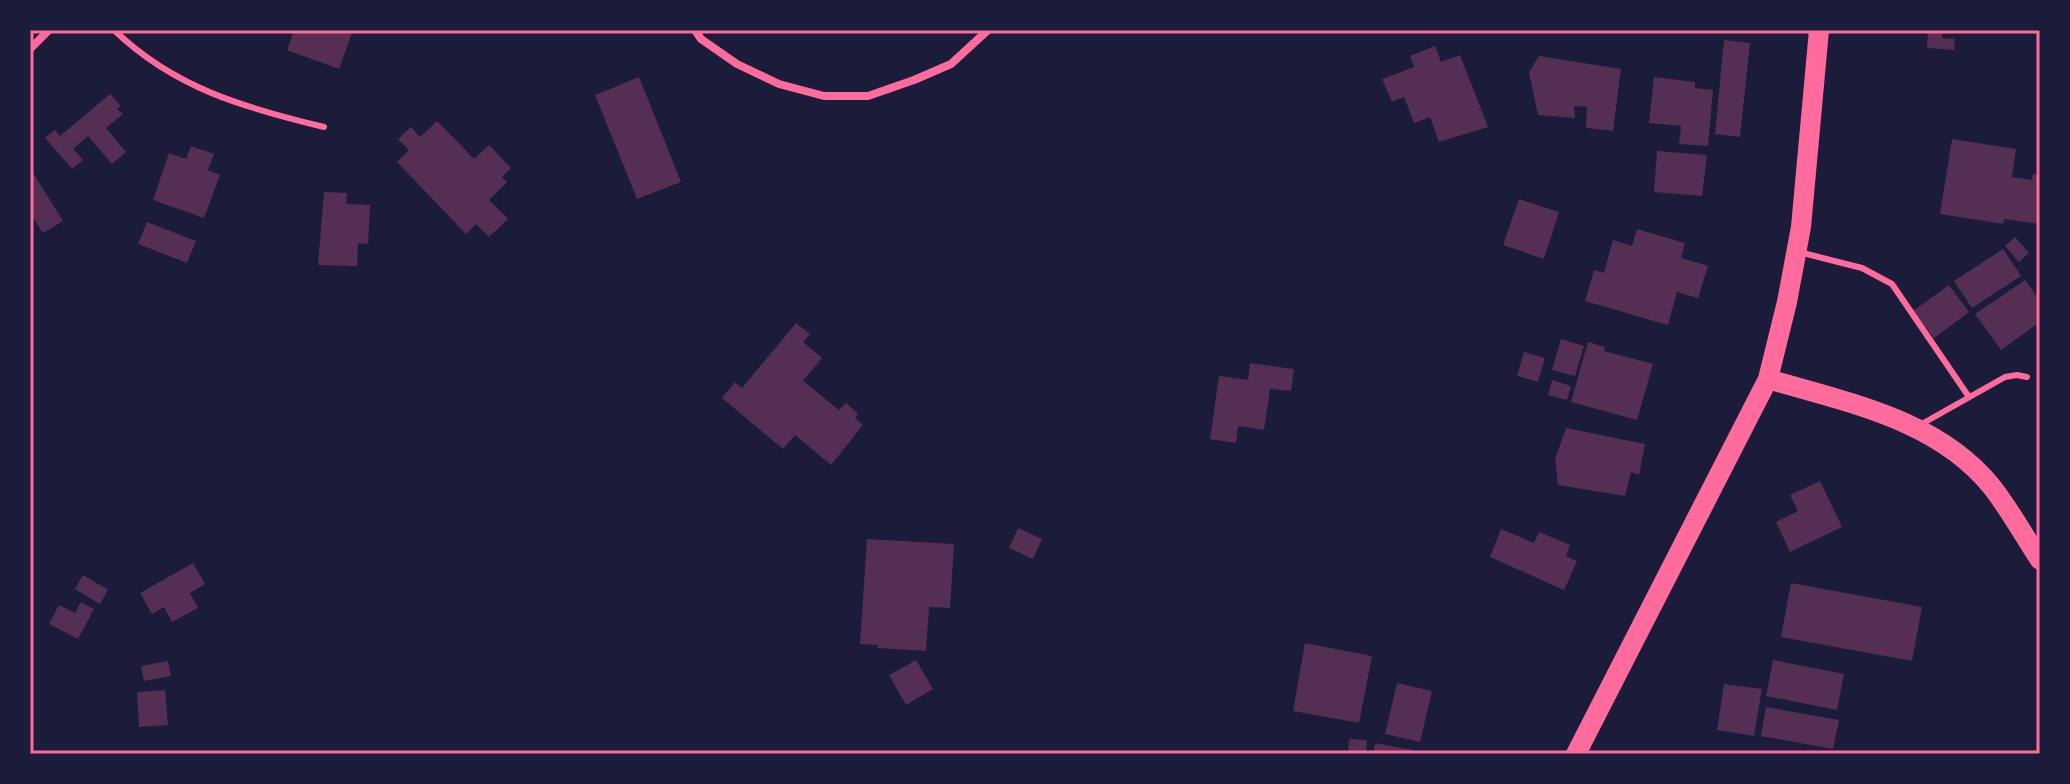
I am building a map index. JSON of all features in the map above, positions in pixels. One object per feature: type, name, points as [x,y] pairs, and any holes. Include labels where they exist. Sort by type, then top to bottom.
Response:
[{"type":"main road","points":[[1576,754],[1768,379],[1797,251],[1819,30]]},
{"type":"main road","points":[[1768,379],[1885,413],[1917,427],[1959,454],[1992,487],[2040,560]]},
{"type":"street","points":[[30,49],[49,30]]},
{"type":"street","points":[[695,30],[701,39],[737,64],[779,84],[824,96],[868,96],[951,64],[988,30]]},
{"type":"lane","points":[[114,30],[137,52],[173,76],[241,104],[324,127]]},
{"type":"lane","points":[[1797,251],[1862,268],[1892,284],[1969,397]]},
{"type":"lane","points":[[1917,427],[2005,377],[2027,377]]},
{"type":"building","points":[[294,30],[353,30],[339,69],[287,50]]},
{"type":"building","points":[[1928,30],[1943,30],[1942,38],[1955,39],[1954,50],[1927,48]]},
{"type":"building","points":[[1724,40],[1750,43],[1740,137],[1715,134]]},
{"type":"building","points":[[1435,46],[1441,62],[1460,55],[1488,127],[1439,142],[1430,117],[1414,123],[1404,97],[1392,102],[1382,79],[1414,67],[1410,56]]},
{"type":"building","points":[[1539,56],[1621,69],[1613,131],[1586,128],[1587,107],[1574,106],[1575,118],[1538,115],[1529,72]]},
{"type":"building","points":[[639,77],[681,182],[637,199],[595,95]]},
{"type":"building","points":[[1654,77],[1695,82],[1695,88],[1713,90],[1708,146],[1679,144],[1681,126],[1649,123]]},
{"type":"building","points":[[110,94],[121,106],[117,109],[123,114],[106,128],[126,152],[112,164],[88,136],[73,149],[83,160],[72,169],[45,138],[55,130],[60,136]]},
{"type":"building","points":[[437,121],[474,159],[489,145],[511,168],[502,177],[507,182],[489,200],[508,219],[489,237],[476,224],[466,234],[397,162],[409,150],[398,139],[411,127],[420,137]]},
{"type":"building","points":[[1952,139],[2016,149],[2012,177],[2032,180],[2033,174],[2040,175],[2040,224],[2004,219],[2003,224],[1940,214]]},
{"type":"building","points":[[191,146],[214,154],[208,170],[220,175],[204,218],[153,200],[169,153],[186,159]]},
{"type":"building","points":[[1657,151],[1707,155],[1702,196],[1654,192]]},
{"type":"building","points":[[30,168],[63,221],[43,233],[30,213]]},
{"type":"building","points":[[324,192],[347,193],[346,204],[370,205],[368,244],[358,243],[357,266],[318,265]]},
{"type":"building","points":[[1519,199],[1559,212],[1544,259],[1503,245]]},
{"type":"building","points":[[147,222],[196,241],[187,263],[138,244]]},
{"type":"building","points":[[1637,229],[1685,243],[1681,258],[1708,266],[1698,298],[1677,292],[1668,325],[1585,301],[1594,270],[1604,273],[1613,240],[1632,246]]},
{"type":"building","points":[[2015,237],[2029,253],[2019,262],[2005,246]]},
{"type":"building","points":[[2003,249],[2021,276],[1972,308],[1954,281]]},
{"type":"building","points":[[2025,280],[2040,301],[2040,322],[2001,350],[1975,314]]},
{"type":"building","points":[[1949,285],[1969,312],[1934,338],[1913,311]]},
{"type":"building","points":[[796,323],[810,334],[803,342],[822,358],[803,381],[839,410],[846,403],[858,414],[855,418],[863,425],[831,465],[795,435],[783,449],[722,398],[735,382],[742,388]]},
{"type":"building","points":[[1561,339],[1584,346],[1575,376],[1552,370]]},
{"type":"building","points":[[1588,342],[1605,347],[1604,351],[1653,364],[1637,420],[1571,402]]},
{"type":"building","points":[[1524,352],[1545,358],[1538,382],[1517,376]]},
{"type":"building","points":[[1250,363],[1294,369],[1291,391],[1270,389],[1264,430],[1238,426],[1236,443],[1210,439],[1219,376],[1248,380]]},
{"type":"building","points":[[1552,380],[1571,386],[1567,400],[1548,395]]},
{"type":"building","points":[[1566,428],[1645,444],[1639,475],[1631,472],[1625,496],[1558,485],[1555,459]]},
{"type":"building","points":[[1820,481],[1842,527],[1790,552],[1776,522],[1798,511],[1790,495]]},
{"type":"building","points":[[1018,528],[1042,539],[1033,559],[1009,548]]},
{"type":"building","points":[[1501,529],[1534,543],[1539,532],[1570,545],[1566,556],[1577,561],[1564,590],[1490,557]]},
{"type":"building","points":[[867,539],[954,544],[950,608],[929,607],[926,651],[860,644]]},
{"type":"building","points":[[193,563],[205,584],[190,593],[198,608],[172,622],[164,607],[152,614],[140,593]]},
{"type":"building","points":[[83,575],[108,590],[100,604],[75,589]]},
{"type":"building","points":[[1791,583],[1922,607],[1912,661],[1781,637]]},
{"type":"building","points":[[81,602],[94,609],[78,639],[49,624],[59,605],[75,613]]},
{"type":"building","points":[[1305,643],[1372,656],[1359,723],[1293,711]]},
{"type":"building","points":[[916,660],[933,689],[906,705],[889,675]]},
{"type":"building","points":[[1773,660],[1844,674],[1837,710],[1766,696]]},
{"type":"building","points":[[168,661],[171,676],[144,681],[141,666]]},
{"type":"building","points":[[1397,683],[1432,691],[1420,742],[1385,734]]},
{"type":"building","points":[[1724,684],[1762,689],[1754,736],[1717,730]]},
{"type":"building","points":[[165,690],[168,725],[139,727],[137,692]]},
{"type":"building","points":[[1766,707],[1839,720],[1833,749],[1761,736]]},
{"type":"building","points":[[1349,739],[1367,740],[1366,754],[1348,754]]},
{"type":"building","points":[[1375,743],[1413,750],[1412,754],[1373,754]]}]
